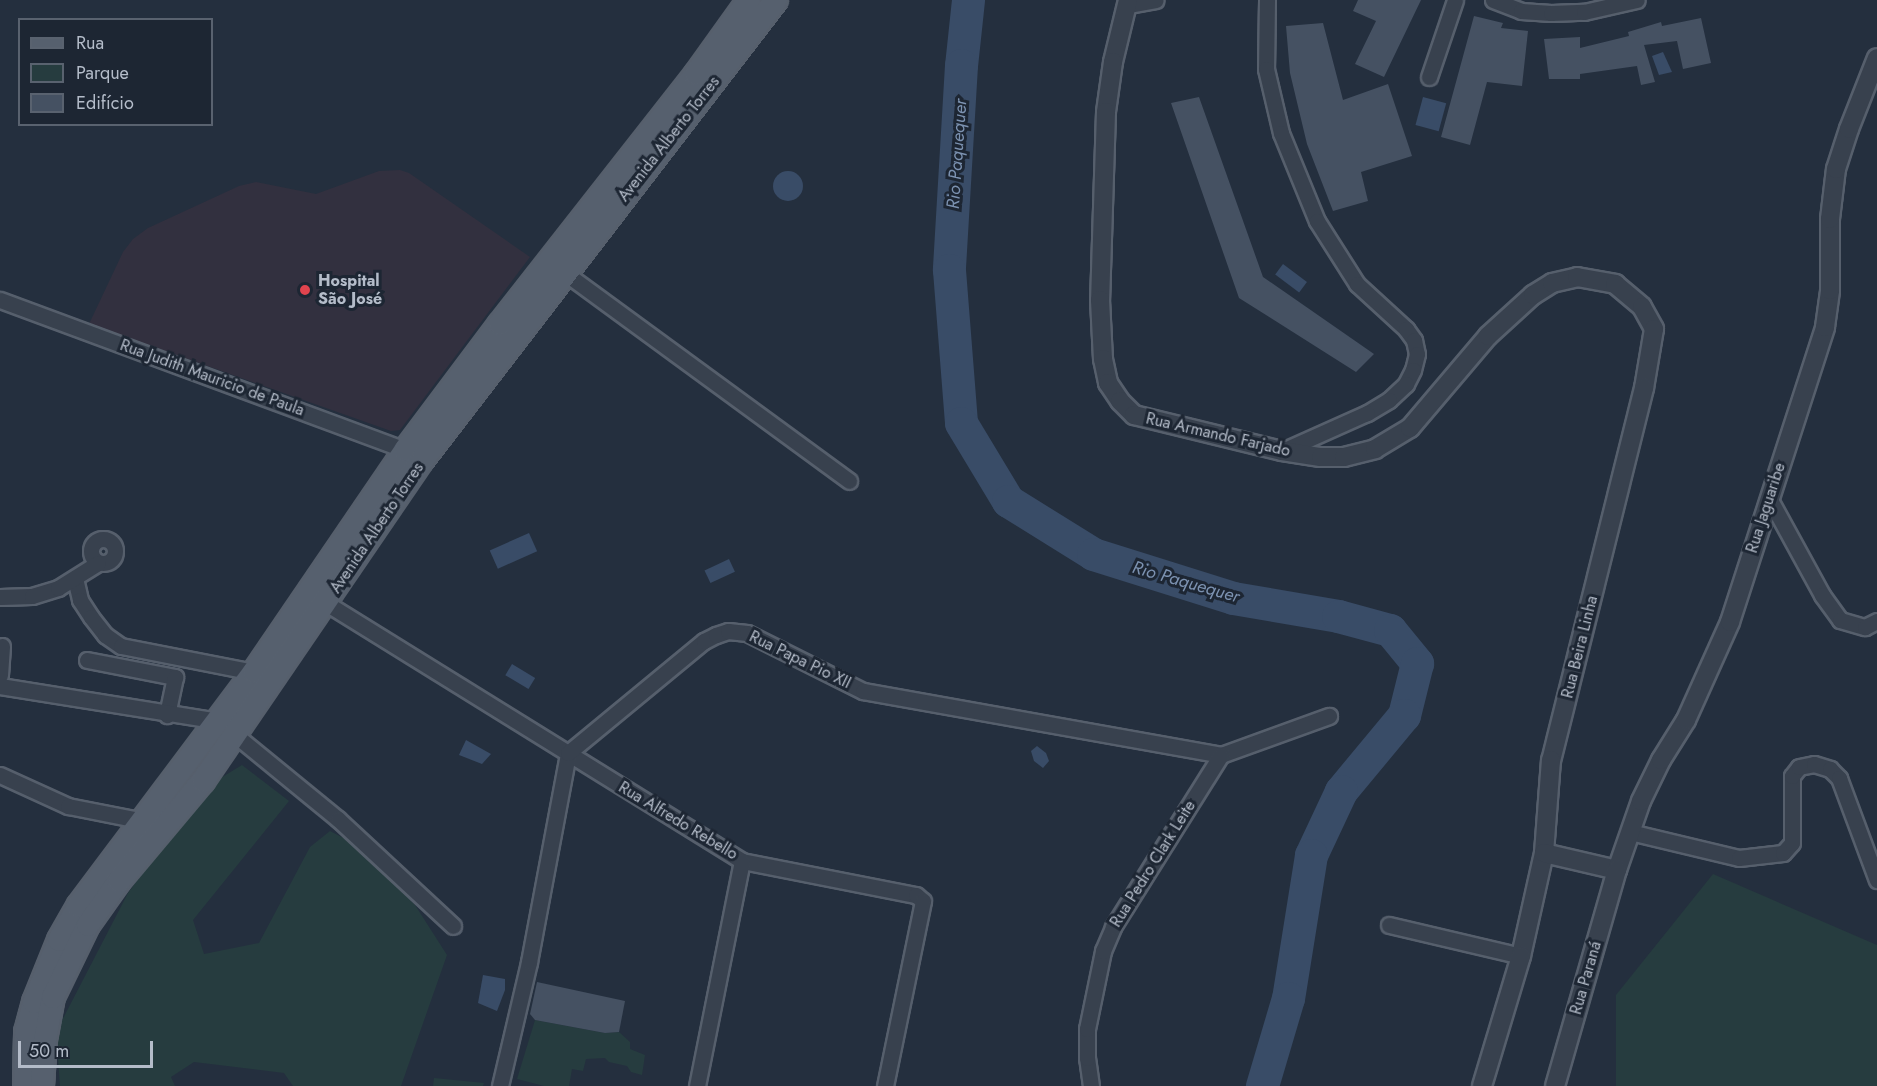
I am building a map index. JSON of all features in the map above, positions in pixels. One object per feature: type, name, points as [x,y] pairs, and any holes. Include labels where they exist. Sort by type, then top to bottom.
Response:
[{"type":"main road","name":"Avenida Alberto Torres","points":[[25,1086],[26,1032],[45,970],[79,905],[144,821],[226,728],[326,603],[415,454],[500,324],[696,74],[749,0]]},
{"type":"main road","name":"Avenida Alberto Torres","points":[[42,1086],[45,1040],[53,997],[88,925],[119,882],[203,781],[254,672],[415,454],[566,273],[776,0]]},
{"type":"street","points":[[1128,3],[1156,0]]},
{"type":"street","points":[[1267,0],[1266,69],[1281,133],[1317,221],[1357,284],[1406,329],[1414,340],[1417,354],[1406,384],[1389,400],[1367,413],[1282,451]]},
{"type":"street","points":[[1429,77],[1455,0]]},
{"type":"street","points":[[1493,0],[1521,11],[1551,13],[1584,12],[1637,0]]},
{"type":"street","name":"Rua Armando Farjado","points":[[1128,3],[1113,62],[1106,112],[1100,300],[1103,360],[1108,382],[1120,401],[1134,415],[1282,451],[1321,457],[1344,457],[1375,449],[1410,428],[1488,336],[1533,295],[1552,283]]},
{"type":"street","name":"Rua Jaguaribe","points":[[1617,870],[1641,801],[1661,760],[1686,720],[1730,622],[1824,327],[1830,290],[1830,219],[1836,169],[1877,58]]},
{"type":"street","points":[[566,273],[849,481]]},
{"type":"street","name":"Rua Beira Linha","points":[[1482,1086],[1521,956],[1544,853],[1551,760],[1648,370],[1654,329],[1642,307],[1615,284],[1577,277],[1552,283]]},
{"type":"street","name":"Rua Judith Mauricio de Paula","points":[[0,300],[415,454]]},
{"type":"street","points":[[1769,498],[1822,596],[1840,620],[1865,627],[1877,621]]},
{"type":"street","points":[[0,597],[32,596],[75,578],[98,562]]},
{"type":"street","points":[[75,578],[80,600],[91,617],[105,635],[121,646],[254,672]]},
{"type":"street","name":"Rua Alfredo Rebello","points":[[326,603],[742,861],[916,895],[923,901],[885,1086]]},
{"type":"street","name":"Rua Papa Pio XII","points":[[568,753],[704,641],[728,631],[747,633],[863,691],[1221,754],[1329,716]]},
{"type":"street","points":[[0,675],[2,646]]},
{"type":"street","points":[[87,660],[175,677],[167,715]]},
{"type":"street","points":[[0,686],[167,715],[226,728],[338,819],[453,926]]},
{"type":"street","points":[[500,1086],[529,962],[568,753]]},
{"type":"street","name":"Rua Pedro Clark Leite","points":[[1091,1086],[1087,1058],[1087,1029],[1103,951],[1113,927],[1221,754]]},
{"type":"street","points":[[1630,832],[1739,858],[1783,853],[1792,843],[1792,776],[1799,767],[1815,764],[1830,769],[1839,778],[1877,880]]},
{"type":"street","points":[[0,775],[68,806],[144,821]]},
{"type":"street","points":[[1544,853],[1617,870]]},
{"type":"street","points":[[697,1086],[742,861]]},
{"type":"street","name":"Rua Paraná","points":[[1556,1086],[1617,870]]},
{"type":"street","points":[[1389,925],[1521,956]]},
{"type":"shaded area","name":"Hospital São José","points":[[400,170],[409,173],[530,257],[400,430],[391,431],[89,324],[123,252],[133,239],[148,228],[239,186],[256,182],[316,194],[379,171]]},
{"type":"green space","points":[[242,765],[289,801],[193,920],[204,954],[259,943],[310,847],[330,831],[359,846],[415,905],[447,955],[401,1086],[293,1086],[284,1073],[194,1062],[171,1077],[175,1086],[60,1086],[56,1032],[128,893],[206,787]]},
{"type":"green space","points":[[1713,874],[1877,945],[1877,1086],[1616,1086],[1616,995]]},
{"type":"green space","points":[[535,1020],[605,1033],[619,1032],[630,1042],[630,1049],[645,1055],[642,1075],[631,1072],[627,1066],[609,1062],[605,1058],[586,1059],[583,1071],[572,1069],[569,1086],[544,1086],[517,1079]]},
{"type":"green space","points":[[434,1078],[484,1083],[483,1086],[433,1086]]},
{"type":"water","points":[[1663,52],[1672,72],[1659,75],[1652,56]]},
{"type":"water","points":[[1423,97],[1446,103],[1439,131],[1415,125]]},
{"type":"water","points":[[788,171],[799,175],[803,186],[799,197],[788,201],[777,197],[773,186],[777,175]]},
{"type":"water","points":[[1283,264],[1307,282],[1299,292],[1275,274]]},
{"type":"water","points":[[529,533],[537,551],[498,569],[490,550]]},
{"type":"water","points":[[729,559],[735,572],[710,583],[705,570]]},
{"type":"water","points":[[512,664],[535,678],[528,689],[505,675]]},
{"type":"water","points":[[466,740],[491,754],[482,764],[459,755]]},
{"type":"water","points":[[1037,746],[1046,753],[1049,761],[1043,768],[1034,761],[1031,751]]},
{"type":"water","points":[[483,975],[505,979],[505,990],[497,1011],[478,1003]]},
{"type":"building","points":[[1358,0],[1421,0],[1384,77],[1355,64],[1376,21],[1353,11]]},
{"type":"building","points":[[1474,16],[1503,23],[1501,28],[1528,31],[1522,86],[1487,82],[1470,145],[1441,137]]},
{"type":"building","points":[[1701,18],[1711,63],[1683,69],[1677,41],[1644,45],[1655,82],[1641,85],[1637,66],[1580,74],[1580,79],[1549,79],[1544,39],[1580,37],[1580,48],[1629,36],[1628,32],[1661,22],[1662,26]]},
{"type":"building","points":[[1323,23],[1343,100],[1388,84],[1412,156],[1361,172],[1368,201],[1333,211],[1307,144],[1290,73],[1286,26]]},
{"type":"building","points":[[1199,97],[1263,277],[1374,354],[1356,372],[1239,298],[1171,103]]},
{"type":"building","points":[[537,982],[625,1001],[619,1032],[605,1033],[535,1020],[530,1014]]},
{"type":"waterway","name":"Rio Paquequer","points":[[968,0],[961,65],[949,270],[961,423],[1008,501],[1093,554],[1233,598],[1338,616],[1390,630],[1417,663],[1404,715],[1341,791],[1311,855],[1288,998],[1262,1086]]},
{"type":"place","name":"Hospital São José","points":[[305,290]]}]
